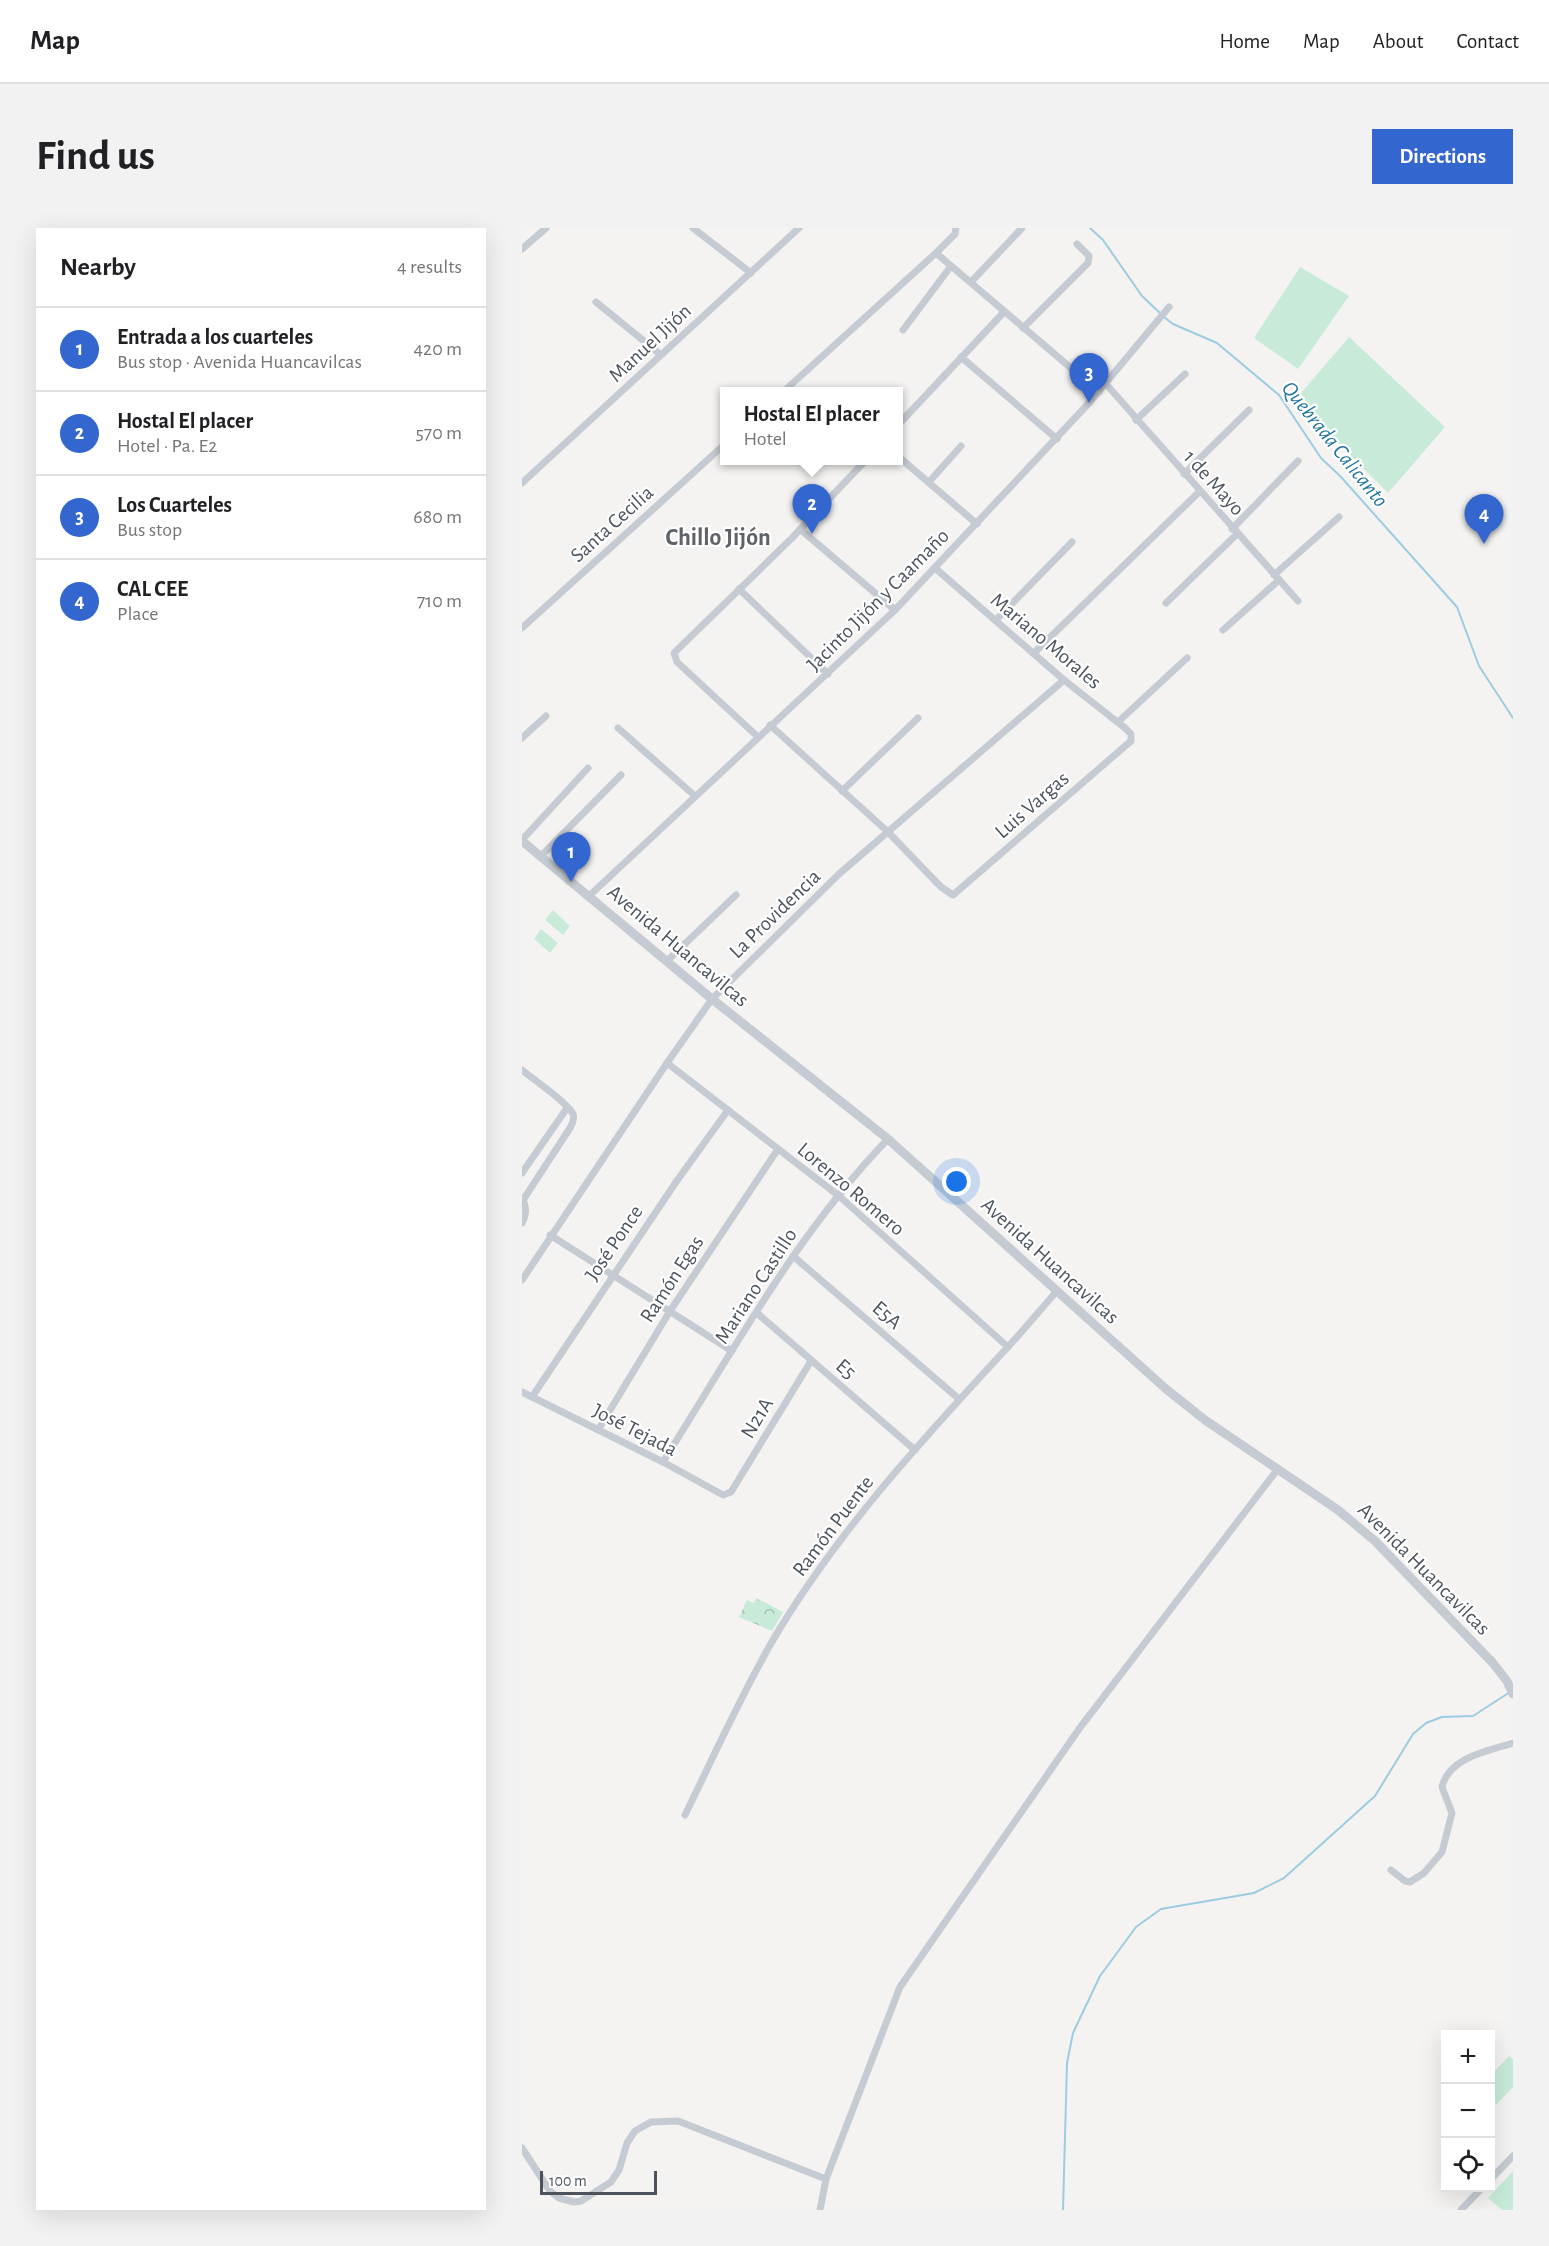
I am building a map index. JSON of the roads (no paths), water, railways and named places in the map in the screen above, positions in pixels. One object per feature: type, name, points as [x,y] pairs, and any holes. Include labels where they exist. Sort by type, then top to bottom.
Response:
[{"type":"street","points":[[522,249],[546,228]]},
{"type":"street","points":[[693,228],[751,273]]},
{"type":"street","name":"Manuel Jijón","points":[[522,483],[800,228]]},
{"type":"street","points":[[789,387],[936,253],[955,234],[956,228]]},
{"type":"street","points":[[971,282],[1022,228]]},
{"type":"street","points":[[1023,328],[1088,263],[1089,256],[1077,244]]},
{"type":"street","points":[[936,253],[1099,392]]},
{"type":"street","points":[[903,330],[951,266]]},
{"type":"street","points":[[596,302],[661,356]]},
{"type":"street","name":"Jacinto Jijón y Caamaño","points":[[589,896],[895,610],[1099,392],[1166,310]]},
{"type":"street","points":[[903,420],[1004,312]]},
{"type":"street","points":[[961,357],[1057,438]]},
{"type":"street","points":[[1136,420],[1185,374]]},
{"type":"street","name":"1 de Mayo","points":[[1106,384],[1199,492],[1298,601]]},
{"type":"street","points":[[1184,474],[1249,410]]},
{"type":"street","points":[[929,482],[961,446]]},
{"type":"street","name":"Santa Cecilia","points":[[522,628],[720,449]]},
{"type":"street","points":[[903,460],[977,524]]},
{"type":"street","points":[[1166,603],[1235,532],[1298,461]]},
{"type":"street","points":[[758,737],[674,658],[674,653],[861,465]]},
{"type":"street","points":[[1034,653],[1199,492]]},
{"type":"street","points":[[1223,630],[1339,517]]},
{"type":"street","points":[[800,529],[895,610]]},
{"type":"street","points":[[996,621],[1072,542]]},
{"type":"street","name":"Mariano Morales","points":[[935,568],[1064,680],[1118,722],[1131,734],[1131,741]]},
{"type":"street","points":[[739,590],[828,674]]},
{"type":"street","points":[[1118,722],[1187,658]]},
{"type":"street","name":"La Providencia","points":[[522,1280],[550,1235],[712,999],[839,874],[1064,680]]},
{"type":"street","points":[[522,738],[546,716]]},
{"type":"street","points":[[842,791],[918,718]]},
{"type":"street","points":[[770,725],[888,832]]},
{"type":"street","points":[[618,728],[695,796]]},
{"type":"street","name":"Luis Vargas","points":[[888,832],[941,887],[951,894],[956,894],[1131,741]]},
{"type":"street","points":[[522,840],[588,768]]},
{"type":"street","points":[[541,856],[621,775]]},
{"type":"street","name":"Avenida Huancavilcas","points":[[522,840],[712,999],[888,1138],[1166,1389],[1205,1420],[1338,1510],[1375,1541],[1469,1638],[1507,1681],[1513,1694]]},
{"type":"street","points":[[667,961],[736,895]]},
{"type":"street","name":"Lorenzo Romero","points":[[667,1063],[838,1196],[1008,1347]]},
{"type":"street","points":[[522,1070],[562,1101],[573,1113],[570,1128],[523,1199],[526,1215],[522,1223]]},
{"type":"street","points":[[522,1173],[567,1108]]},
{"type":"street","name":"José Ponce","points":[[532,1397],[676,1182],[728,1110]]},
{"type":"street","name":"Mariano Castillo","points":[[663,1462],[793,1256],[838,1196],[888,1138]]},
{"type":"street","name":"Ramón Egas","points":[[598,1430],[670,1311],[778,1149]]},
{"type":"street","points":[[550,1235],[732,1352]]},
{"type":"street","name":"E5A","points":[[793,1256],[959,1400]]},
{"type":"street","name":"Ramón Puente","points":[[685,1815],[742,1695],[813,1578],[861,1514],[915,1450],[1057,1291]]},
{"type":"street","name":"E5","points":[[757,1313],[915,1450]]},
{"type":"street","name":"N21A","points":[[731,1492],[811,1360]]},
{"type":"street","name":"José Tejada","points":[[522,1392],[663,1462],[723,1495],[731,1492]]},
{"type":"street","points":[[820,2210],[826,2179],[900,1987],[1079,1729],[1277,1470]]},
{"type":"street","points":[[1391,1870],[1405,1881],[1410,1882],[1436,1862],[1442,1852],[1450,1822],[1450,1804],[1442,1787],[1447,1775],[1464,1760],[1513,1743]]},
{"type":"street","points":[[522,2148],[550,2191],[559,2198],[574,2202],[581,2201],[610,2182],[619,2170],[627,2143],[635,2131],[651,2122],[678,2121],[826,2179]]},
{"type":"street","points":[[1495,2175],[1513,2156]]},
{"type":"street","points":[[1461,2210],[1477,2192]]},
{"type":"waterway","name":"Quebrada Calicanto","points":[[1090,228],[1103,240],[1142,296],[1160,313]]},
{"type":"waterway","name":"Quebrada Calicanto","points":[[1164,317],[1173,324],[1217,343],[1279,395],[1321,458],[1341,477],[1457,607],[1479,666],[1513,718]]},
{"type":"waterway","name":"Quebrada Calicanto","points":[[1063,2210],[1067,2063],[1073,2033],[1100,1976],[1136,1927],[1161,1909],[1254,1893],[1284,1878],[1375,1796],[1413,1734],[1426,1723],[1442,1717],[1473,1716],[1510,1692]]},
{"type":"place","name":"Los Cuarteles","points":[[1089,403]]},
{"type":"place","name":"Hostal El placer","points":[[812,534]]},
{"type":"place","name":"CAL CEE","points":[[1484,544]]},
{"type":"place","name":"Entrada a los cuarteles","points":[[571,882]]},
{"type":"district","name":"Chillo Jijón","points":[[718,538]]}]
